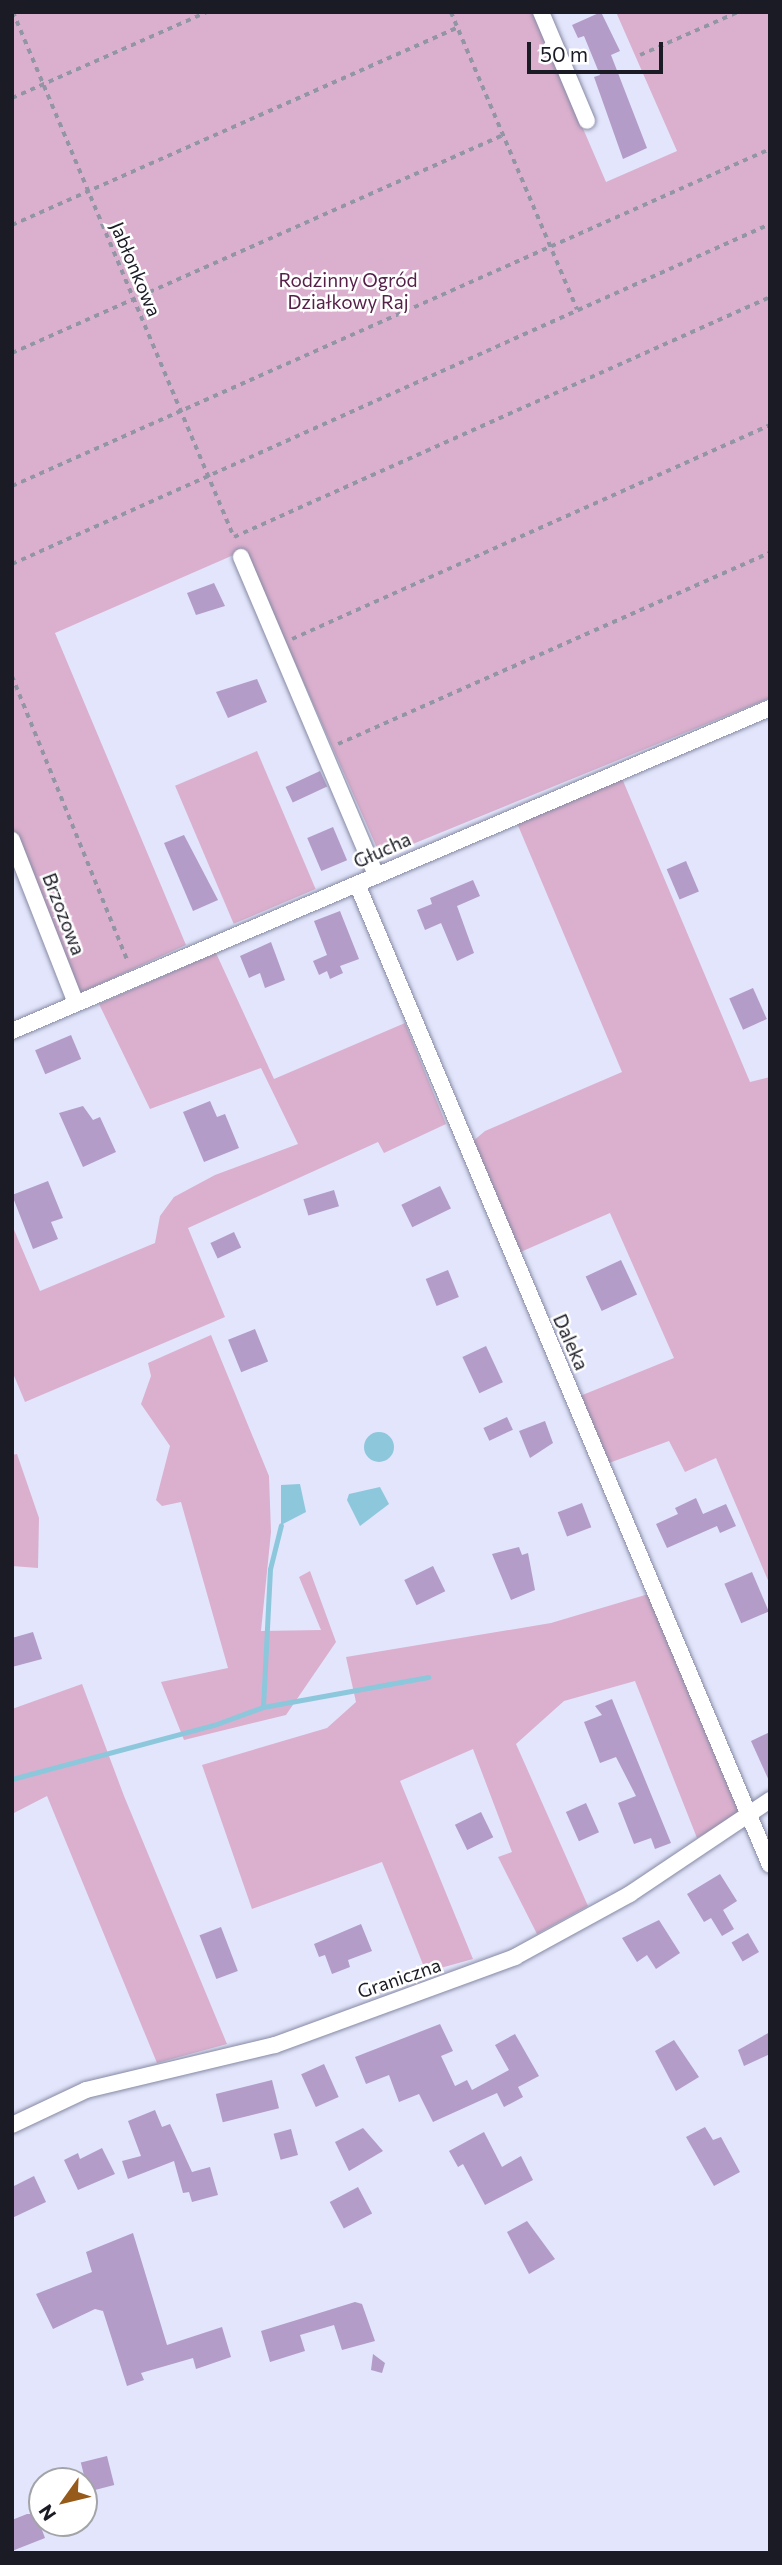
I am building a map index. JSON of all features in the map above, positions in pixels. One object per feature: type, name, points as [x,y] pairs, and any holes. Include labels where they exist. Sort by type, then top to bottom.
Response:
[{"type":"street","points":[[541,12],[587,121]]},
{"type":"street","points":[[244,551],[376,875]]},
{"type":"street","name":"Głucha","points":[[12,1031],[770,708]]},
{"type":"street","name":"Brzozowa","points":[[12,840],[76,1003]]},
{"type":"street","name":"Daleka","points":[[357,884],[488,1205],[751,1815],[770,1866]]},
{"type":"street","name":"Graniczna","points":[[12,2125],[86,2090],[275,2045],[515,1957],[574,1928],[751,1815],[770,1800]]},
{"type":"path","name":"Jabłonkowa","points":[[13,12],[234,537],[242,533]]},
{"type":"path","points":[[12,98],[207,12]]},
{"type":"path","points":[[451,12],[578,309]]},
{"type":"path","points":[[640,55],[738,12]]},
{"type":"path","points":[[12,225],[457,28]]},
{"type":"path","points":[[12,353],[503,135]]},
{"type":"path","points":[[12,486],[770,149]]},
{"type":"path","points":[[12,564],[207,474],[770,224]]},
{"type":"path","points":[[244,551],[242,533],[770,297]]},
{"type":"path","points":[[290,640],[770,425]]},
{"type":"path","points":[[336,744],[770,553]]},
{"type":"path","points":[[285,628],[294,648]]},
{"type":"path","points":[[12,676],[128,961]]},
{"type":"path","points":[[331,732],[342,756]]},
{"type":"green space","name":"Rodzinny Ogród Działkowy Raj","points":[[12,12],[533,12],[606,182],[677,151],[616,12],[770,12],[770,698],[381,857],[245,550],[55,633],[186,945],[78,994],[12,827]]},
{"type":"green space","points":[[257,751],[316,889],[234,924],[175,786]]},
{"type":"green space","points":[[621,776],[750,1082],[770,1077],[770,1585],[716,1458],[685,1472],[669,1441],[609,1463],[580,1396],[674,1358],[610,1213],[516,1254],[472,1142],[485,1131],[622,1072],[514,816]]},
{"type":"green space","points":[[216,953],[274,1079],[405,1023],[446,1124],[384,1153],[378,1142],[188,1228],[225,1317],[25,1402],[12,1371],[12,1225],[40,1291],[155,1243],[160,1216],[174,1197],[215,1175],[298,1144],[261,1068],[150,1109],[99,1004]]},
{"type":"green space","points":[[211,1335],[269,1476],[271,1532],[261,1631],[321,1630],[299,1577],[310,1571],[336,1642],[286,1715],[184,1740],[161,1682],[228,1668],[181,1502],[162,1506],[156,1500],[170,1446],[141,1404],[151,1376],[148,1363]]},
{"type":"green space","points":[[17,1454],[39,1518],[38,1568],[12,1566],[12,1455]]},
{"type":"green space","points":[[652,1593],[740,1813],[697,1838],[635,1681],[564,1701],[516,1744],[588,1906],[537,1934],[498,1857],[512,1852],[473,1749],[400,1781],[473,1959],[426,1972],[382,1862],[252,1909],[202,1765],[327,1728],[356,1702],[346,1657],[551,1623]]},
{"type":"green space","points":[[82,1684],[124,1796],[227,2044],[157,2063],[47,1796],[12,1814],[12,1709]]},
{"type":"water","points":[[379,1432],[385,1433],[393,1441],[393,1453],[385,1461],[379,1462],[373,1461],[365,1453],[364,1447],[365,1441],[373,1433]]},
{"type":"water","points":[[300,1484],[306,1512],[281,1525],[281,1485]]},
{"type":"water","points":[[380,1487],[389,1504],[360,1526],[347,1500],[349,1494]]},
{"type":"building","points":[[601,12],[620,51],[611,55],[647,148],[623,159],[594,77],[600,75],[584,36],[578,38],[572,25]]},
{"type":"building","points":[[214,583],[225,606],[196,615],[187,593]]},
{"type":"building","points":[[257,679],[267,702],[228,718],[216,692]]},
{"type":"building","points":[[320,771],[327,786],[293,802],[286,787]]},
{"type":"building","points":[[333,827],[347,860],[321,871],[307,838]]},
{"type":"building","points":[[184,835],[218,900],[193,911],[164,843]]},
{"type":"building","points":[[686,861],[699,891],[680,900],[667,869]]},
{"type":"building","points":[[473,880],[480,896],[457,906],[474,953],[457,961],[441,923],[425,930],[417,910],[432,904],[430,898]]},
{"type":"building","points":[[340,911],[359,959],[340,966],[343,973],[330,979],[327,971],[319,975],[313,961],[327,955],[314,921]]},
{"type":"building","points":[[271,942],[285,980],[265,988],[260,973],[249,978],[240,956]]},
{"type":"building","points":[[753,988],[767,1019],[743,1030],[729,999]]},
{"type":"building","points":[[71,1035],[81,1059],[45,1074],[35,1050]]},
{"type":"building","points":[[210,1101],[217,1117],[225,1114],[239,1148],[204,1162],[183,1112]]},
{"type":"building","points":[[83,1106],[93,1120],[100,1117],[116,1152],[83,1167],[59,1113]]},
{"type":"building","points":[[48,1181],[63,1218],[51,1222],[58,1239],[33,1249],[12,1195]]},
{"type":"building","points":[[440,1186],[451,1208],[412,1227],[401,1205]]},
{"type":"building","points":[[334,1190],[339,1206],[308,1216],[303,1199]]},
{"type":"building","points":[[234,1232],[241,1247],[218,1258],[210,1243]]},
{"type":"building","points":[[621,1260],[637,1294],[602,1311],[586,1276]]},
{"type":"building","points":[[448,1270],[459,1297],[437,1306],[426,1279]]},
{"type":"building","points":[[255,1329],[268,1361],[241,1372],[228,1340]]},
{"type":"building","points":[[486,1346],[503,1382],[479,1393],[462,1357]]},
{"type":"building","points":[[507,1417],[513,1430],[489,1441],[483,1428]]},
{"type":"building","points":[[545,1421],[553,1443],[530,1458],[519,1431]]},
{"type":"building","points":[[696,1498],[703,1514],[726,1504],[736,1526],[720,1533],[717,1526],[667,1548],[656,1524],[678,1514],[675,1508]]},
{"type":"building","points":[[582,1503],[591,1527],[567,1537],[558,1512]]},
{"type":"building","points":[[519,1547],[522,1555],[528,1553],[535,1590],[511,1600],[492,1554]]},
{"type":"building","points":[[433,1566],[445,1591],[417,1605],[404,1580]]},
{"type":"building","points":[[752,1572],[769,1612],[741,1623],[724,1584]]},
{"type":"building","points":[[33,1632],[42,1659],[12,1667],[12,1638]]},
{"type":"building","points":[[612,1699],[671,1843],[655,1849],[651,1838],[634,1844],[618,1803],[636,1796],[616,1757],[600,1763],[584,1722],[602,1715],[595,1706]]},
{"type":"building","points":[[770,1732],[770,1783],[751,1741]]},
{"type":"building","points":[[586,1803],[599,1832],[579,1841],[566,1812]]},
{"type":"building","points":[[481,1812],[493,1837],[467,1850],[455,1825]]},
{"type":"building","points":[[720,1874],[737,1901],[723,1910],[734,1929],[722,1936],[711,1918],[704,1922],[687,1894]]},
{"type":"building","points":[[659,1920],[680,1953],[656,1969],[647,1955],[637,1962],[622,1938]]},
{"type":"building","points":[[361,1924],[372,1951],[348,1960],[350,1967],[332,1974],[325,1955],[319,1957],[314,1944]]},
{"type":"building","points":[[221,1927],[238,1971],[216,1979],[200,1935]]},
{"type":"building","points":[[748,1933],[759,1952],[743,1962],[732,1942]]},
{"type":"building","points":[[440,2024],[453,2051],[441,2056],[455,2086],[467,2080],[472,2090],[509,2070],[495,2045],[515,2034],[539,2076],[518,2087],[523,2097],[504,2107],[497,2093],[433,2122],[419,2094],[399,2102],[389,2075],[366,2084],[355,2057]]},
{"type":"building","points":[[770,2032],[770,2054],[744,2066],[738,2050]]},
{"type":"building","points":[[674,2040],[699,2077],[676,2091],[655,2051]]},
{"type":"building","points":[[324,2064],[339,2097],[316,2107],[301,2074]]},
{"type":"building","points":[[272,2080],[279,2108],[223,2122],[216,2094]]},
{"type":"building","points":[[155,2110],[162,2127],[170,2124],[192,2172],[210,2167],[218,2195],[192,2202],[189,2192],[183,2193],[174,2161],[128,2179],[122,2161],[141,2156],[128,2121]]},
{"type":"building","points":[[705,2127],[713,2140],[721,2137],[740,2172],[714,2186],[686,2137]]},
{"type":"building","points":[[363,2128],[383,2151],[349,2171],[335,2142]]},
{"type":"building","points":[[291,2129],[298,2155],[281,2160],[274,2134]]},
{"type":"building","points":[[484,2132],[502,2167],[521,2156],[533,2180],[485,2205],[463,2164],[458,2167],[449,2151]]},
{"type":"building","points":[[102,2148],[115,2174],[78,2190],[64,2160],[78,2153],[80,2159]]},
{"type":"building","points":[[34,2176],[46,2202],[12,2218],[12,2187]]},
{"type":"building","points":[[358,2187],[372,2213],[344,2229],[330,2202]]},
{"type":"building","points":[[527,2221],[555,2259],[529,2274],[507,2232]]},
{"type":"building","points":[[133,2233],[167,2345],[222,2327],[231,2357],[196,2369],[193,2358],[141,2373],[144,2380],[127,2386],[103,2311],[95,2309],[53,2329],[36,2294],[92,2272],[86,2252]]},
{"type":"building","points":[[355,2302],[362,2304],[375,2341],[342,2350],[334,2325],[300,2335],[305,2351],[270,2362],[261,2331]]},
{"type":"building","points":[[373,2354],[385,2363],[382,2373],[371,2370]]},
{"type":"building","points":[[107,2456],[114,2485],[98,2489],[98,2467],[82,2467],[81,2463]]},
{"type":"building","points":[[28,2514],[28,2537],[45,2538],[12,2551],[12,2520]]},
{"type":"waterway","points":[[263,1707],[270,1569],[281,1525]]},
{"type":"waterway","points":[[12,1779],[214,1725],[263,1707],[428,1677]]}]
